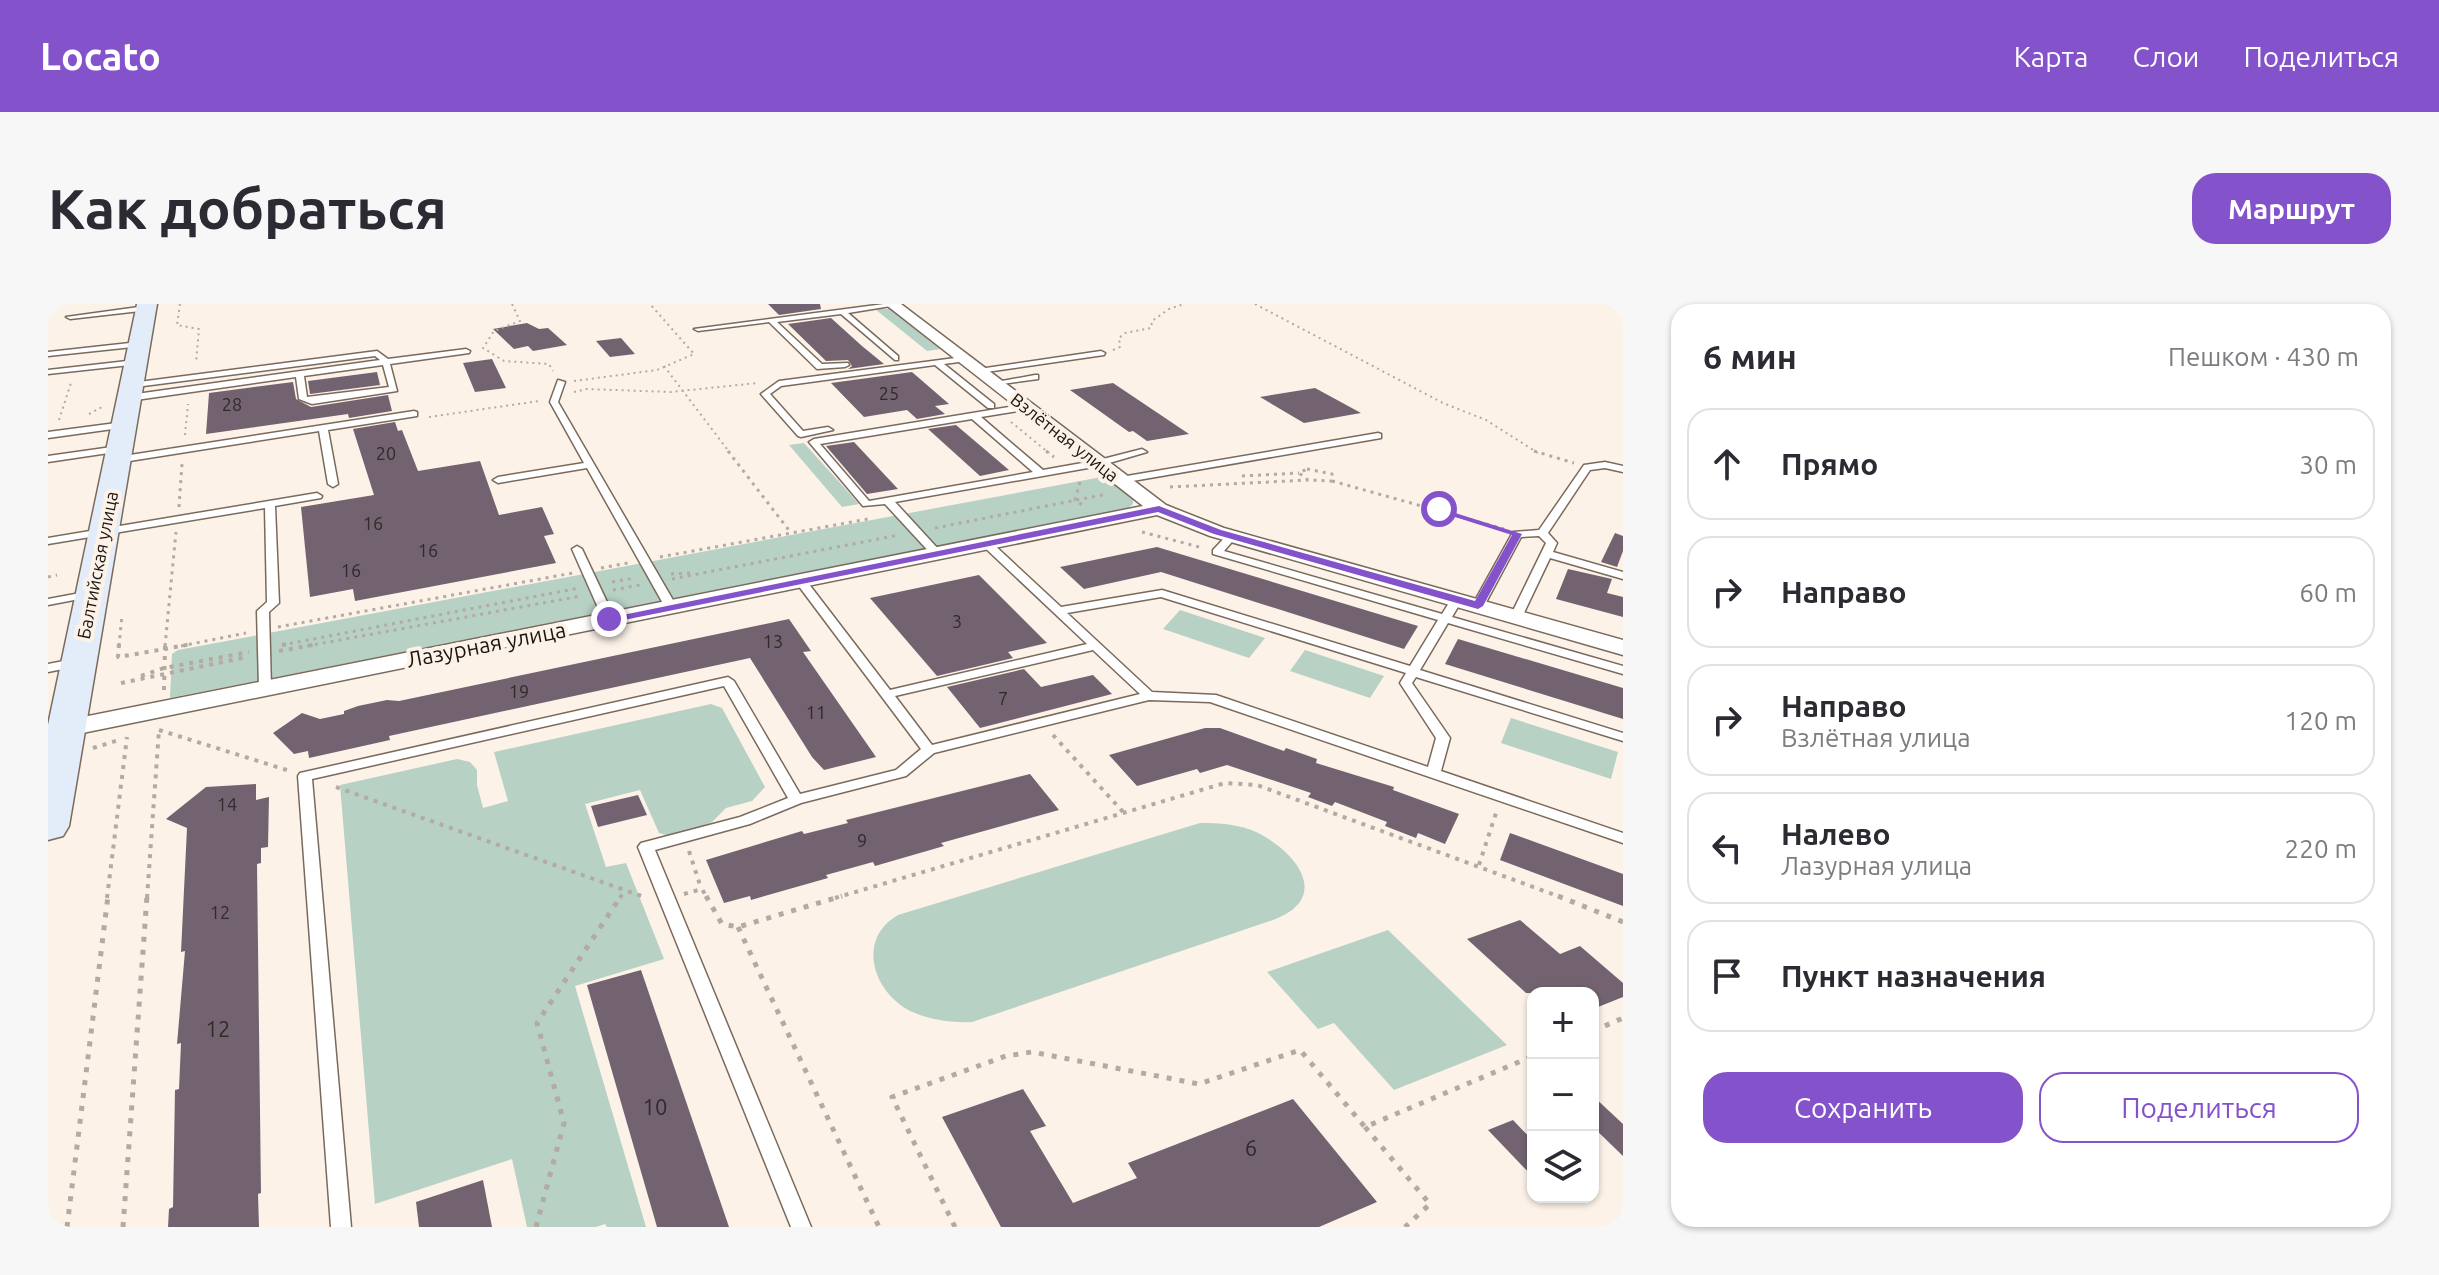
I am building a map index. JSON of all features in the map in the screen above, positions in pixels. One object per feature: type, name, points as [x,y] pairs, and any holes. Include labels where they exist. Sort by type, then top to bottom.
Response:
[{"type":"main road","name":"Балтийская улица","points":[[48,826],[64,665],[91,594],[146,306]]},
{"type":"street","name":"Взлётная улица","points":[[893,304],[965,365],[1023,404],[1099,463],[1114,487],[1159,509],[1451,609],[1478,606],[1623,648]]},
{"type":"street","name":"Лазурная улица","points":[[57,730],[1159,509]]},
{"type":"lane","points":[[67,327],[74,304]]},
{"type":"lane","points":[[698,329],[893,304]]},
{"type":"lane","points":[[70,317],[146,306]]},
{"type":"lane","points":[[842,311],[895,358]]},
{"type":"lane","points":[[771,320],[820,367],[895,358],[965,365],[1035,377]]},
{"type":"lane","points":[[48,372],[300,375],[466,351]]},
{"type":"lane","points":[[48,354],[134,372],[195,377],[377,353],[386,363],[394,389],[312,401],[303,399],[300,375]]},
{"type":"lane","points":[[1023,404],[801,434],[765,394],[779,384],[1101,353]]},
{"type":"lane","points":[[965,365],[991,406]]},
{"type":"lane","points":[[560,383],[553,398],[671,607]]},
{"type":"lane","points":[[1023,404],[975,417],[814,442],[867,504],[1099,463],[1142,452]]},
{"type":"lane","points":[[48,459],[120,444],[323,428],[414,414]]},
{"type":"lane","points":[[975,417],[1039,472]]},
{"type":"lane","points":[[323,428],[333,484]]},
{"type":"lane","points":[[48,435],[120,444]]},
{"type":"lane","points":[[1114,487],[1378,436]]},
{"type":"lane","points":[[498,480],[589,465]]},
{"type":"lane","points":[[1542,533],[1587,467],[1605,465],[1623,469]]},
{"type":"lane","points":[[48,541],[317,496]]},
{"type":"lane","points":[[887,500],[937,554]]},
{"type":"lane","points":[[265,688],[263,611],[273,603],[270,505]]},
{"type":"lane","points":[[1478,606],[1517,534],[1542,533],[1552,543],[1516,617]]},
{"type":"lane","points":[[987,544],[1149,696]]},
{"type":"lane","points":[[577,549],[609,619]]},
{"type":"lane","points":[[1547,554],[1623,576]]},
{"type":"lane","points":[[801,581],[929,750]]},
{"type":"lane","points":[[1059,611],[1162,593],[1623,737]]},
{"type":"lane","points":[[48,602],[91,594]]},
{"type":"lane","points":[[1434,771],[1443,738],[1406,683],[1451,609],[1623,670]]},
{"type":"lane","points":[[888,694],[1095,646]]},
{"type":"lane","points":[[341,1227],[305,776],[728,681],[796,800]]},
{"type":"lane","points":[[801,1227],[646,847],[745,821],[796,800],[901,773],[929,750],[1149,696],[1211,698],[1434,771],[1623,838]]},
{"type":"path","points":[[180,304],[177,325],[199,329],[195,377]]},
{"type":"path","points":[[512,304],[520,321],[494,331],[483,348],[490,356],[520,363],[549,364],[560,383],[664,366],[694,354],[650,304]]},
{"type":"path","points":[[1101,353],[1120,347],[1119,338],[1125,333],[1151,328],[1152,321],[1169,309],[1184,304]]},
{"type":"path","points":[[1255,304],[1443,403],[1486,420],[1541,455],[1587,467]]},
{"type":"path","points":[[664,366],[791,533]]},
{"type":"path","points":[[414,414],[425,418],[553,398],[587,389],[683,391],[779,384]]},
{"type":"path","points":[[1239,476],[1299,473],[1308,469],[1332,474],[1332,481]]},
{"type":"path","points":[[1260,473],[1270,484]]},
{"type":"path","points":[[1299,473],[1308,480]]},
{"type":"path","points":[[1227,477],[1235,486]]},
{"type":"path","points":[[1075,500],[1081,479]]},
{"type":"path","points":[[1180,480],[1165,481],[1172,489],[1332,481],[1517,534]]},
{"type":"path","points":[[121,683],[264,651],[654,578],[704,572],[1075,500],[1114,487]]},
{"type":"path","points":[[1075,500],[1090,512]]},
{"type":"path","points":[[48,577],[57,575]]},
{"type":"path","points":[[122,615],[118,657],[165,649]]},
{"type":"path","points":[[1041,723],[1124,813]]},
{"type":"path","points":[[123,1227],[159,730],[305,776],[625,890],[669,902],[702,889]]},
{"type":"path","points":[[67,1227],[127,737]]},
{"type":"path","points":[[684,837],[702,889],[722,924],[738,927],[1225,783],[1257,785],[1479,865],[1623,922]]},
{"type":"path","points":[[1479,865],[1501,795]]},
{"type":"path","points":[[536,1227],[564,1123],[537,1023],[625,890]]},
{"type":"path","points":[[738,927],[879,1227]]},
{"type":"path","points":[[1599,1028],[1623,1018]]},
{"type":"path","points":[[955,1227],[892,1097],[1006,1056],[1032,1052],[1199,1084],[1300,1050],[1430,1204],[1405,1227]]},
{"type":"path","points":[[1365,1127],[1527,1059]]},
{"type":"green space","points":[[875,309],[893,309],[941,349],[927,351]]},
{"type":"green space","points":[[804,443],[859,504],[842,507],[789,445]]},
{"type":"green space","points":[[1107,476],[1133,495],[1133,504],[1126,510],[170,698],[172,654],[178,650]]},
{"type":"green space","points":[[1180,610],[1265,638],[1249,658],[1163,629]]},
{"type":"green space","points":[[1305,650],[1384,676],[1370,698],[1290,671]]},
{"type":"green space","points":[[711,704],[722,708],[765,787],[752,801],[726,808],[712,822],[700,828],[670,836],[659,833],[640,790],[585,804],[606,867],[626,863],[664,959],[575,986],[646,1227],[607,1227],[605,1224],[596,1227],[527,1227],[512,1159],[375,1204],[340,785],[457,759],[470,762],[477,770],[483,808],[508,801],[494,752]]},
{"type":"green space","points":[[1511,718],[1618,752],[1611,779],[1501,743]]},
{"type":"green space","points":[[1200,823],[1242,827],[1271,840],[1295,862],[1302,875],[1305,887],[1301,900],[1291,911],[1273,920],[972,1022],[941,1020],[910,1011],[897,1002],[879,979],[874,965],[877,937],[885,925],[898,915]]},
{"type":"green space","points":[[1388,930],[1507,1045],[1394,1090],[1334,1023],[1318,1029],[1267,972]]},
{"type":"building","points":[[768,304],[820,304],[821,309],[779,315]]},
{"type":"building","points":[[831,318],[884,364],[848,369],[852,366],[848,360],[826,361],[788,324]]},
{"type":"building","points":[[527,323],[539,329],[548,328],[567,345],[533,351],[528,346],[514,349],[493,329]]},
{"type":"building","points":[[621,338],[635,354],[610,357],[596,341]]},
{"type":"building","points":[[492,359],[506,388],[475,392],[463,363]]},
{"type":"building","points":[[377,372],[380,385],[310,394],[308,381]]},
{"type":"building","points":[[912,372],[949,404],[935,406],[945,414],[917,419],[907,410],[864,417],[831,383]]},
{"type":"building","points":[[293,382],[296,399],[311,407],[388,395],[392,411],[349,418],[348,414],[206,434],[209,393]]},
{"type":"building","points":[[1113,383],[1189,434],[1147,441],[1133,431],[1129,432],[1070,390]]},
{"type":"building","points":[[1315,388],[1361,413],[1304,423],[1260,397]]},
{"type":"building","points":[[395,422],[398,431],[402,430],[418,471],[480,461],[499,515],[542,507],[554,534],[544,536],[556,563],[355,601],[353,589],[310,597],[301,507],[374,495],[353,429]]},
{"type":"building","points":[[956,425],[1009,470],[980,476],[928,429]]},
{"type":"building","points":[[854,442],[898,489],[867,494],[826,446]]},
{"type":"building","points":[[1615,533],[1623,536],[1623,551],[1617,567],[1601,562]]},
{"type":"building","points":[[1157,547],[1418,626],[1404,649],[1161,572],[1084,589],[1060,567]]},
{"type":"building","points":[[1568,569],[1612,579],[1607,593],[1623,597],[1623,617],[1556,599]]},
{"type":"building","points":[[979,575],[1047,643],[1008,652],[1013,658],[937,676],[870,598]]},
{"type":"building","points":[[789,619],[811,651],[803,652],[876,757],[824,770],[812,757],[750,658],[389,736],[390,740],[309,758],[308,751],[294,754],[273,733],[302,713],[320,719],[344,714],[344,711],[358,706],[387,700],[399,701]]},
{"type":"building","points":[[1458,639],[1623,688],[1623,719],[1445,664]]},
{"type":"building","points":[[1024,669],[1041,687],[1093,675],[1112,694],[980,728],[947,687]]},
{"type":"building","points":[[1205,728],[1220,728],[1284,751],[1286,748],[1317,759],[1316,763],[1394,787],[1393,790],[1459,814],[1445,844],[1418,833],[1416,838],[1385,826],[1387,822],[1335,802],[1332,806],[1308,797],[1311,793],[1227,765],[1200,773],[1197,769],[1137,786],[1109,755]]},
{"type":"building","points":[[1030,774],[1059,810],[941,843],[944,846],[875,866],[873,862],[826,875],[828,878],[751,900],[750,896],[724,903],[706,860],[802,831],[804,834],[848,823],[846,820]]},
{"type":"building","points":[[256,784],[256,800],[269,797],[268,847],[261,848],[261,863],[257,864],[259,1227],[168,1227],[169,1209],[173,1207],[175,1090],[179,1089],[181,1043],[177,1044],[185,951],[181,952],[187,828],[166,819],[206,787]]},
{"type":"building","points":[[638,795],[647,815],[598,827],[591,806]]},
{"type":"building","points":[[1510,833],[1623,874],[1623,906],[1500,860]]},
{"type":"building","points":[[1520,920],[1560,954],[1580,946],[1623,983],[1623,997],[1599,1007],[1599,987],[1527,987],[1526,993],[1467,939]]},
{"type":"building","points":[[641,970],[729,1227],[657,1227],[587,985]]},
{"type":"building","points":[[1023,1089],[1046,1126],[1030,1131],[1073,1203],[1137,1178],[1128,1163],[1293,1099],[1377,1202],[1319,1227],[1001,1227],[942,1117]]},
{"type":"building","points":[[1599,1102],[1623,1124],[1623,1156],[1599,1133]]},
{"type":"building","points":[[1513,1120],[1527,1135],[1527,1171],[1488,1130]]},
{"type":"building","points":[[483,1180],[492,1227],[419,1227],[416,1202]]},
{"type":"route","points":[[609,619],[1159,509],[1217,532],[1478,606],[1517,534],[1439,509]]}]
